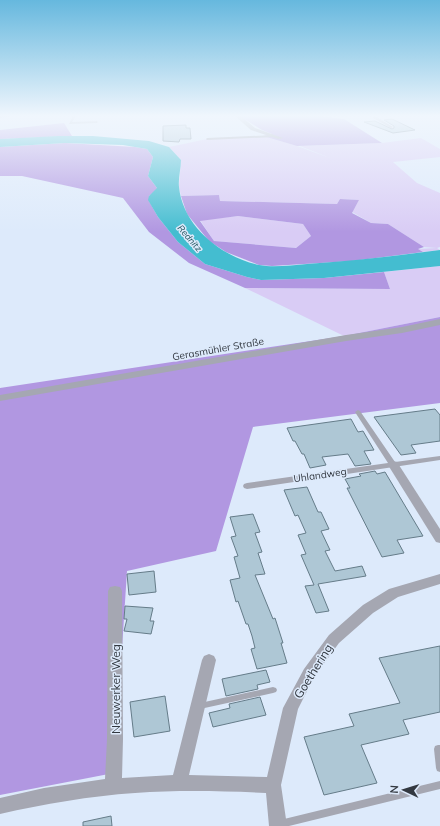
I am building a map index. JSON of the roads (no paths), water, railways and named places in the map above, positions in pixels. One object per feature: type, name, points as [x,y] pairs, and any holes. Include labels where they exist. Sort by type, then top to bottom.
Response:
[{"type":"street","name":"Gerasmühler Straße","points":[[0,398],[346,338],[402,330],[440,322]]},
{"type":"street","points":[[358,412],[440,539]]},
{"type":"street","name":"Uhlandweg","points":[[247,486],[440,458]]},
{"type":"street","name":"Goethering","points":[[277,825],[273,785],[291,708],[309,673],[334,639],[368,609],[394,593],[440,580]]},
{"type":"street","name":"Neuwerker Weg","points":[[113,787],[115,739],[115,591]]},
{"type":"street","points":[[179,783],[209,660]]},
{"type":"street","points":[[0,806],[55,793],[113,787],[179,783],[273,785]]},
{"type":"lane","points":[[198,706],[273,690]]},
{"type":"lane","points":[[440,749],[438,749],[440,768]]},
{"type":"lane","name":"Goethering","points":[[277,825],[440,785]]},
{"type":"water","name":"Rednitz","points":[[151,155],[176,155],[181,160],[179,187],[182,202],[188,215],[196,227],[218,247],[245,261],[265,266],[283,266],[357,260],[440,250],[440,266],[324,278],[261,280],[205,264],[178,242],[158,217],[148,200],[149,196],[157,188],[148,176],[153,157]]}]
